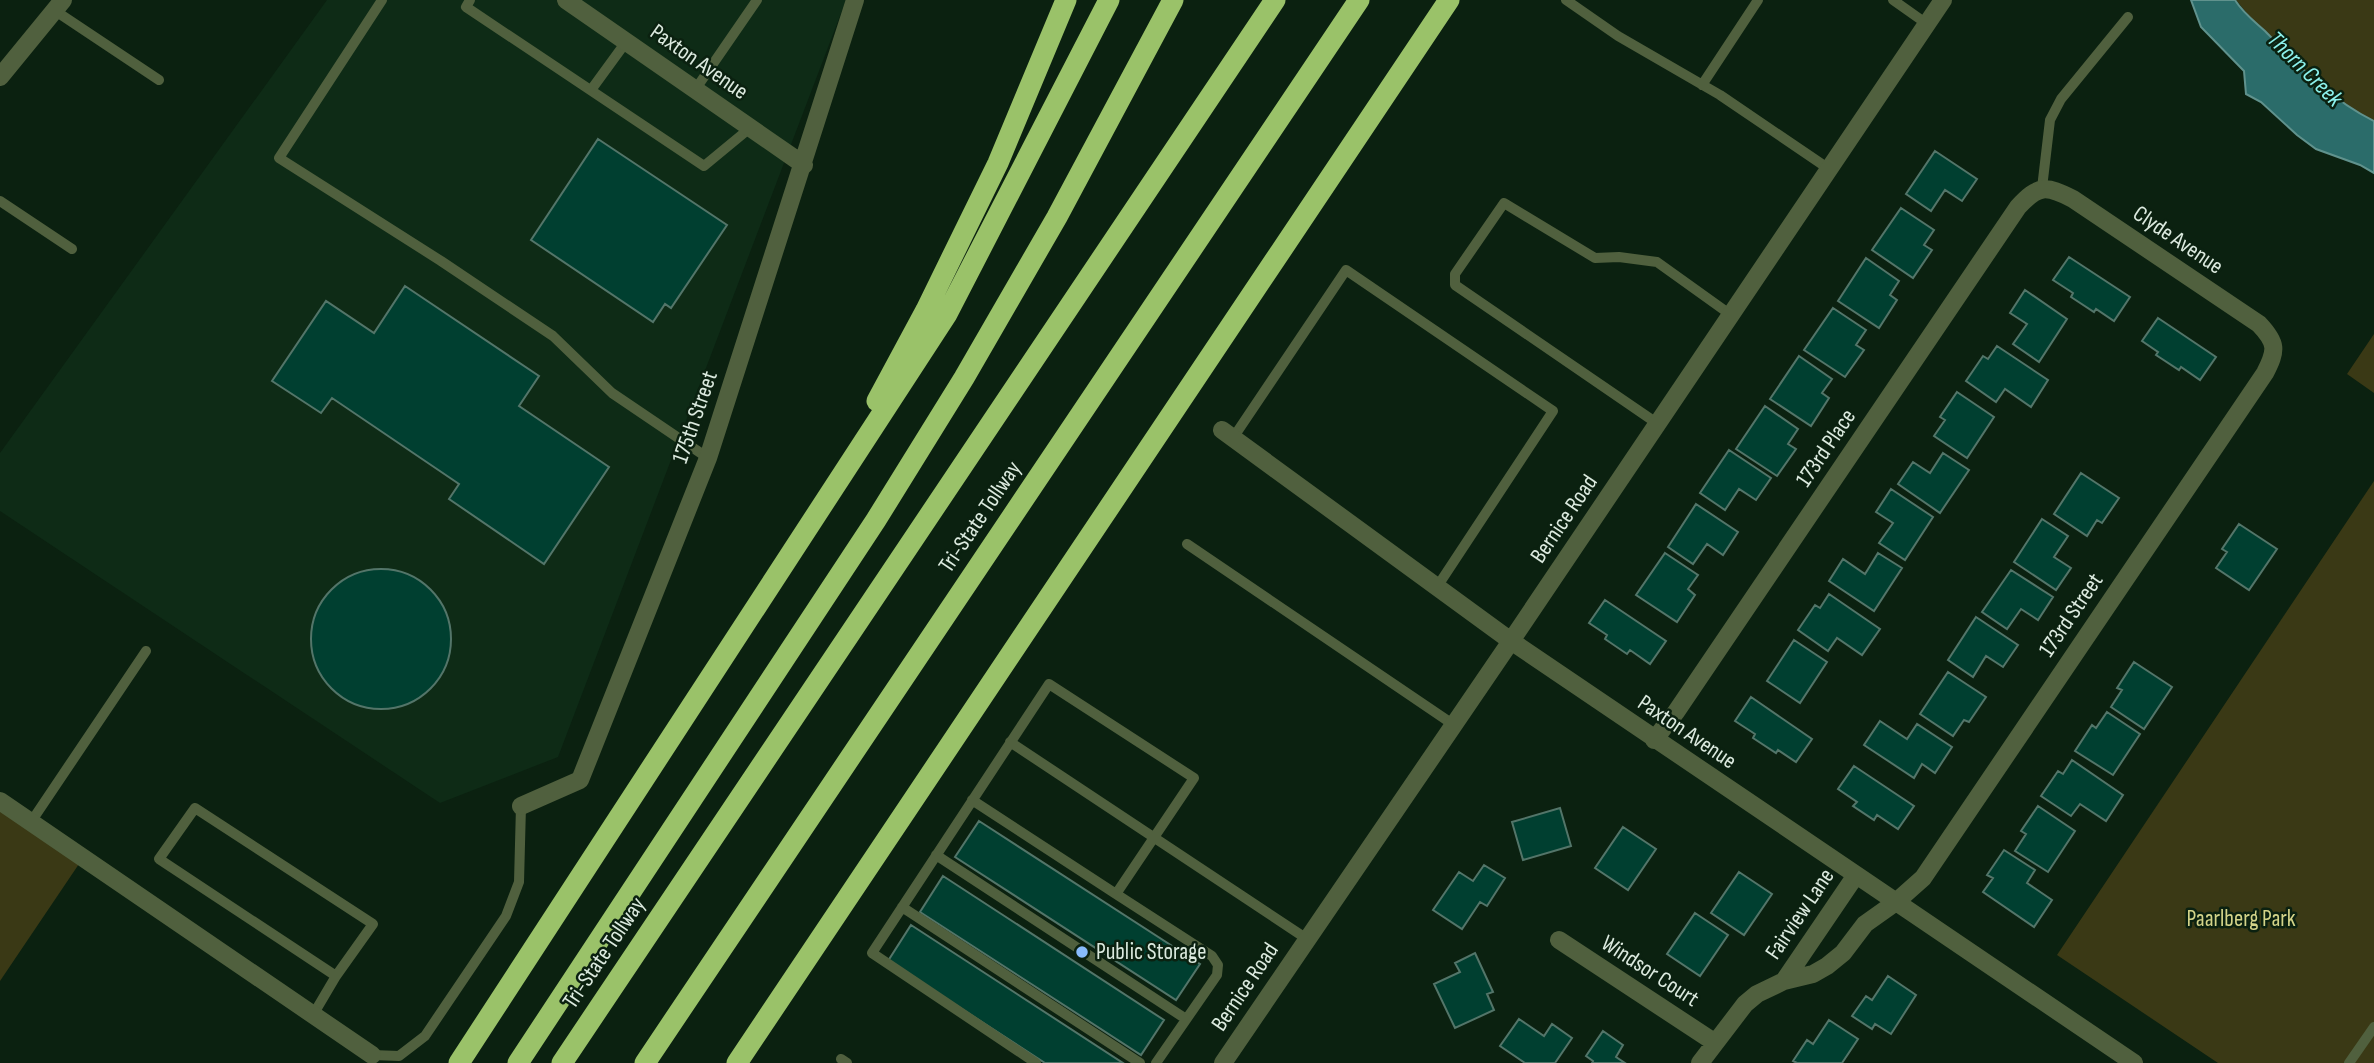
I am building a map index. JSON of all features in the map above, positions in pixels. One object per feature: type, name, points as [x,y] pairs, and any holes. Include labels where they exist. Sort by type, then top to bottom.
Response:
[{"type":"highway","points":[[807,532],[926,310],[992,176],[1066,0]]},
{"type":"highway","points":[[459,1063],[947,314],[1109,0]]},
{"type":"highway","points":[[518,1063],[913,461],[1057,216],[1173,0]]},
{"type":"highway","name":"Tri-State Tollway","points":[[562,1063],[1275,0]]},
{"type":"highway","name":"Tri-State Tollway","points":[[645,1063],[1359,0]]},
{"type":"highway","points":[[1414,52],[1442,0]]},
{"type":"highway","points":[[737,1063],[1449,0]]},
{"type":"highway","points":[[725,1063],[833,918]]},
{"type":"street","name":"Paxton Avenue","points":[[566,0],[804,165]]},
{"type":"street","name":"175th Street","points":[[521,806],[580,780],[708,458],[855,0]]},
{"type":"street","name":"Bernice Road","points":[[1223,1063],[1943,0]]},
{"type":"street","points":[[0,77],[58,5]]},
{"type":"street","name":"Clyde Avenue","points":[[2042,188],[2056,190],[2073,199],[2259,324],[2271,337],[2274,347]]},
{"type":"street","name":"173rd Place","points":[[1654,740],[1676,712],[2018,208],[2030,194],[2042,188]]},
{"type":"street","name":"173rd Street","points":[[1896,902],[1923,878],[2265,373],[2272,360],[2274,347]]},
{"type":"street","name":"Paxton Avenue","points":[[1228,434],[1511,641],[2134,1063]]},
{"type":"street","points":[[0,801],[372,1055]]},
{"type":"street","name":"Fairview Lane","points":[[1784,981],[1856,875]]},
{"type":"street","name":"Fairview Lane","points":[[1700,1063],[1714,1042],[1757,993],[1784,981],[1813,974],[1827,966],[1843,953],[1865,924],[1896,902]]},
{"type":"street","name":"Windsor Court","points":[[1559,940],[1714,1042]]},
{"type":"lane","points":[[382,0],[279,158],[553,336],[612,393],[708,458]]},
{"type":"lane","points":[[470,0],[466,7],[704,166],[750,128]]},
{"type":"lane","points":[[695,90],[757,0]]},
{"type":"lane","points":[[1566,0],[1618,36],[1702,85],[1829,169]]},
{"type":"lane","points":[[1702,85],[1758,0]]},
{"type":"lane","points":[[1893,0],[1927,24]]},
{"type":"lane","points":[[58,5],[159,80]]},
{"type":"lane","points":[[2042,188],[2050,120],[2061,99],[2128,17]]},
{"type":"lane","points":[[591,90],[626,42]]},
{"type":"lane","points":[[0,201],[72,249]]},
{"type":"lane","points":[[1658,424],[1455,285],[1455,274],[1504,203],[1595,258],[1619,257],[1657,262],[1731,315]]},
{"type":"lane","points":[[1228,434],[1346,270],[1553,411],[1437,587]]},
{"type":"lane","points":[[1187,544],[1454,725]]},
{"type":"lane","points":[[31,822],[146,651]]},
{"type":"lane","points":[[1036,1063],[872,953],[1049,684],[1194,778],[1116,894]]},
{"type":"lane","points":[[1010,742],[1307,939]]},
{"type":"lane","points":[[972,800],[1212,956],[1218,965],[1217,975],[1156,1063]]},
{"type":"lane","points":[[372,1055],[398,1056],[425,1036],[506,916],[519,882],[521,806]]},
{"type":"lane","points":[[313,1015],[373,924],[195,808],[159,859],[337,976]]},
{"type":"lane","points":[[936,855],[1186,1019]]},
{"type":"lane","points":[[902,906],[1140,1063]]},
{"type":"lane","points":[[2349,1063],[2374,1027]]},
{"type":"shaded area","points":[[327,0],[846,0],[558,757],[440,803],[0,511],[0,453]]},
{"type":"green space","points":[[2236,0],[2374,0],[2374,144],[2269,40]]},
{"type":"green space","points":[[2374,334],[2374,393],[2347,374]]},
{"type":"green space","name":"Paarlberg Park","points":[[2374,481],[2374,1063],[2218,1063],[2057,955]]},
{"type":"green space","points":[[0,801],[83,858],[0,981]]},
{"type":"water","points":[[2191,0],[2235,0],[2245,13],[2316,81],[2343,103],[2374,121],[2374,173],[2316,149],[2261,102],[2246,94],[2244,71],[2201,27]]},
{"type":"building","points":[[598,139],[727,225],[671,308],[665,304],[653,322],[531,240]]},
{"type":"building","points":[[1935,151],[1977,179],[1962,201],[1945,190],[1931,211],[1906,194]]},
{"type":"building","points":[[1901,208],[1934,230],[1924,245],[1932,250],[1913,278],[1872,250]]},
{"type":"building","points":[[2069,257],[2130,297],[2114,321],[2071,297],[2073,293],[2053,280]]},
{"type":"building","points":[[1866,258],[1899,281],[1890,295],[1897,300],[1879,328],[1838,301]]},
{"type":"building","points":[[405,286],[539,376],[519,406],[609,467],[544,564],[449,499],[459,484],[332,398],[321,413],[272,381],[326,301],[374,333]]},
{"type":"building","points":[[2025,290],[2067,319],[2039,362],[2013,344],[2027,324],[2010,313]]},
{"type":"building","points":[[1833,308],[1866,330],[1856,345],[1864,350],[1845,377],[1804,350]]},
{"type":"building","points":[[2158,318],[2216,357],[2200,380],[2156,355],[2158,352],[2142,341]]},
{"type":"building","points":[[1997,346],[2048,380],[2031,407],[2005,389],[1996,402],[1966,381],[1983,356],[1988,359]]},
{"type":"building","points":[[1799,356],[1832,379],[1822,393],[1829,398],[1811,426],[1770,399]]},
{"type":"building","points":[[1957,392],[1994,417],[1967,458],[1934,436],[1945,420],[1940,417]]},
{"type":"building","points":[[1765,406],[1798,429],[1788,444],[1796,449],[1777,476],[1736,449]]},
{"type":"building","points":[[1729,450],[1771,478],[1756,500],[1739,489],[1725,510],[1700,493]]},
{"type":"building","points":[[1943,453],[1969,470],[1940,513],[1898,484],[1913,462],[1930,473]]},
{"type":"building","points":[[2081,473],[2119,498],[2102,523],[2097,520],[2087,536],[2054,514]]},
{"type":"building","points":[[1891,489],[1933,517],[1905,560],[1879,543],[1893,523],[1876,512]]},
{"type":"building","points":[[1696,504],[1738,532],[1723,555],[1707,544],[1693,564],[1668,547]]},
{"type":"building","points":[[2042,519],[2068,536],[2054,557],[2071,568],[2056,590],[2014,562]]},
{"type":"building","points":[[2239,524],[2277,549],[2249,590],[2216,568],[2227,552],[2222,549]]},
{"type":"building","points":[[1665,553],[1698,575],[1688,589],[1695,595],[1677,622],[1636,595]]},
{"type":"building","points":[[1878,553],[1902,568],[1874,611],[1829,581],[1843,559],[1865,574]]},
{"type":"building","points":[[381,569],[408,574],[431,589],[446,612],[451,639],[446,666],[431,689],[408,704],[381,709],[354,704],[331,689],[316,666],[311,639],[316,612],[331,589],[354,574]]},
{"type":"building","points":[[2011,570],[2053,597],[2038,620],[2021,609],[2007,629],[1982,612]]},
{"type":"building","points":[[1829,594],[1880,629],[1862,655],[1837,638],[1828,651],[1798,630],[1815,605],[1820,608]]},
{"type":"building","points":[[1605,600],[1666,641],[1650,664],[1630,650],[1627,654],[1605,639],[1607,635],[1589,623]]},
{"type":"building","points":[[1976,617],[2018,645],[2003,667],[1986,656],[1973,677],[1948,660]]},
{"type":"building","points":[[1794,640],[1827,662],[1800,703],[1767,681]]},
{"type":"building","points":[[2134,662],[2172,687],[2144,729],[2111,707],[2122,690],[2117,688]]},
{"type":"building","points":[[1948,672],[1986,697],[1969,722],[1964,720],[1953,736],[1920,714]]},
{"type":"building","points":[[1751,697],[1812,739],[1796,762],[1753,738],[1755,734],[1735,721]]},
{"type":"building","points":[[2107,712],[2140,734],[2113,775],[2075,751],[2092,725],[2096,728]]},
{"type":"building","points":[[1880,721],[1907,739],[1917,724],[1952,747],[1935,773],[1922,764],[1914,778],[1864,745]]},
{"type":"building","points":[[2072,760],[2123,795],[2106,821],[2080,804],[2071,816],[2041,796],[2058,771],[2063,774]]},
{"type":"building","points":[[1854,766],[1914,806],[1898,829],[1877,815],[1874,820],[1853,806],[1857,802],[1838,789]]},
{"type":"building","points":[[2038,806],[2075,831],[2048,872],[2015,851],[2026,834],[2021,831]]},
{"type":"building","points":[[1560,808],[1571,846],[1523,860],[1512,822]]},
{"type":"building","points":[[979,821],[1200,964],[1176,1000],[955,857]]},
{"type":"building","points":[[1623,827],[1656,849],[1628,890],[1595,868]]},
{"type":"building","points":[[2004,850],[2035,870],[2027,883],[2052,900],[2034,927],[1983,892],[1993,878],[1987,875]]},
{"type":"building","points":[[1484,865],[1505,878],[1487,906],[1480,902],[1462,929],[1433,910],[1459,872],[1473,881]]},
{"type":"building","points":[[1739,872],[1772,894],[1744,935],[1711,913]]},
{"type":"building","points":[[943,876],[1164,1020],[1141,1055],[920,912]]},
{"type":"building","points":[[1695,913],[1728,935],[1700,976],[1667,954]]},
{"type":"building","points":[[911,925],[1123,1063],[1045,1063],[888,961]]},
{"type":"building","points":[[1475,953],[1493,992],[1487,994],[1494,1010],[1455,1028],[1434,984],[1460,972],[1455,963]]},
{"type":"building","points":[[1888,976],[1916,995],[1891,1034],[1875,1024],[1872,1029],[1852,1016],[1866,996],[1872,1000]]},
{"type":"building","points":[[1519,1019],[1544,1036],[1552,1024],[1572,1038],[1555,1063],[1525,1063],[1500,1046]]},
{"type":"building","points":[[1829,1020],[1858,1039],[1842,1063],[1793,1061],[1807,1040],[1813,1044]]},
{"type":"building","points":[[1603,1031],[1623,1045],[1616,1057],[1625,1063],[1592,1063],[1586,1056]]},
{"type":"place","name":"Public Storage","points":[[1082,952]]},
{"type":"water label","name":"Thorn Creek","points":[[2305,69]]}]
